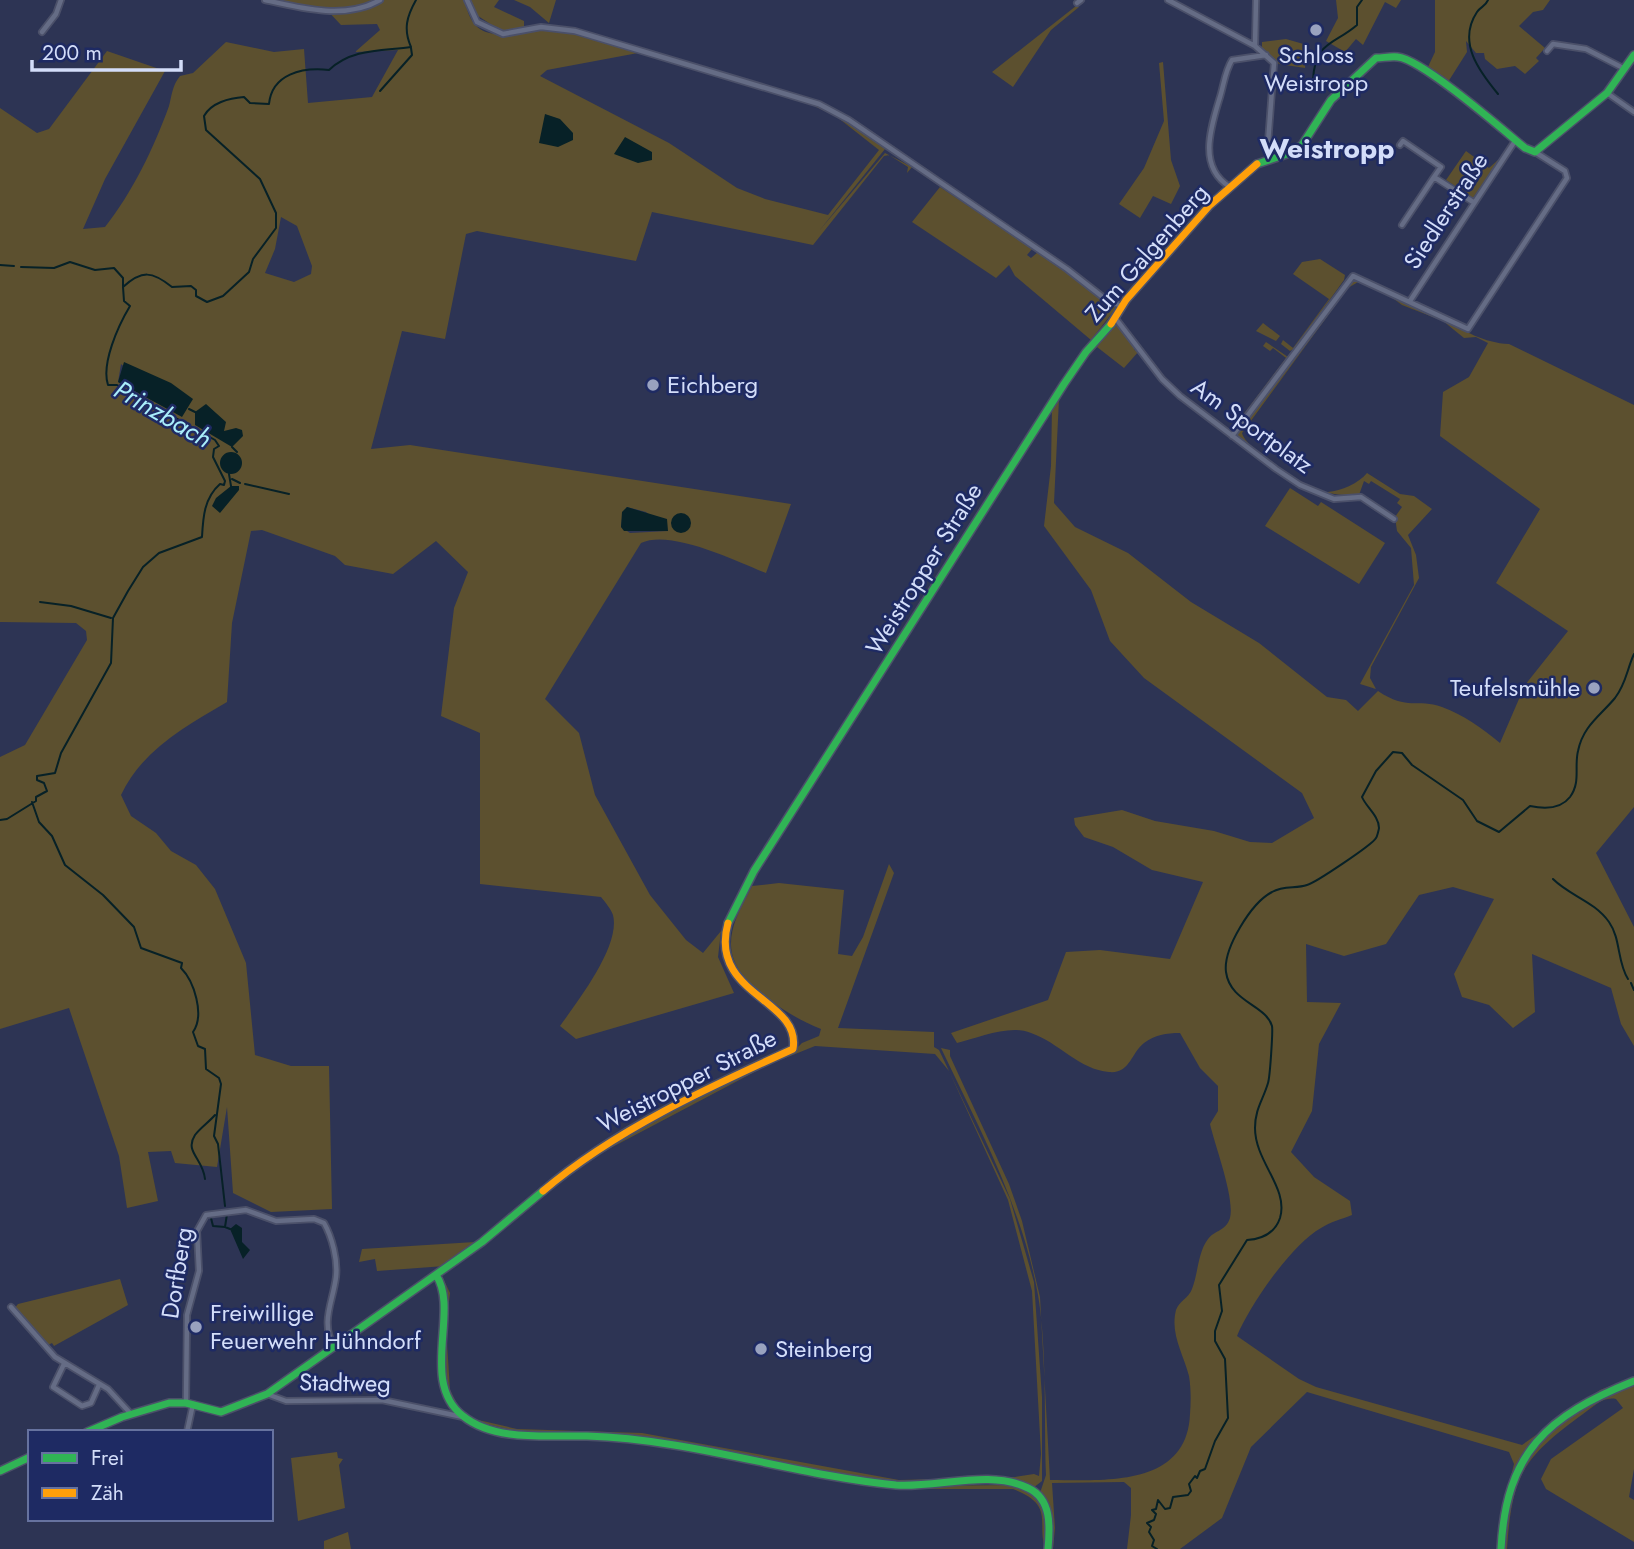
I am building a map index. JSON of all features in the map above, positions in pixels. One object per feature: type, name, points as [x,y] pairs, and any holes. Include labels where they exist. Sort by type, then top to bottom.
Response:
[{"type":"street","points":[[43,32],[56,14],[61,0]]},
{"type":"street","points":[[265,0],[301,10],[322,11],[363,7],[380,0]]},
{"type":"street","points":[[467,0],[477,22],[503,33],[541,27],[568,30],[797,95],[849,120],[1067,269],[1104,298],[1121,306]]},
{"type":"street","points":[[1168,0],[1255,47],[1275,66],[1268,143],[1272,158],[1290,153],[1302,145],[1331,100],[1372,60],[1382,55],[1408,60],[1446,84],[1515,141],[1565,172],[1567,178],[1468,329],[1353,276],[1232,436]]},
{"type":"street","points":[[1255,47],[1256,0]]},
{"type":"street","points":[[1547,51],[1553,44],[1582,48],[1625,69]]},
{"type":"street","points":[[1222,194],[1220,181],[1213,168],[1209,141],[1228,67],[1236,57],[1266,55]]},
{"type":"street","points":[[1535,152],[1607,93],[1634,55]]},
{"type":"street","points":[[1607,93],[1634,112]]},
{"type":"street","points":[[1400,145],[1403,141],[1441,167],[1402,225]]},
{"type":"street","name":"Siedlerstraße","points":[[1410,301],[1515,141]]},
{"type":"street","name":"Zum Galgenberg","points":[[1075,367],[1116,319],[1121,306],[1222,194],[1251,167],[1272,158]]},
{"type":"street","points":[[1434,177],[1473,202]]},
{"type":"street","points":[[1220,181],[1231,187]]},
{"type":"street","name":"Am Sportplatz","points":[[1116,319],[1162,379],[1232,436],[1311,490],[1334,499],[1360,497],[1394,519]]},
{"type":"street","name":"Weistropper Straße","points":[[92,1430],[131,1414],[169,1403],[190,1404],[221,1412],[267,1394],[504,1225],[581,1159],[741,1072],[793,1049],[797,1040],[792,1024],[746,990],[727,964],[723,948],[729,920],[754,871],[1075,367]]},
{"type":"street","name":"Dorfberg","points":[[187,1430],[190,1404],[187,1315],[199,1271],[197,1231],[206,1215],[211,1212],[246,1209],[269,1219],[317,1220],[326,1227],[336,1278],[327,1320],[334,1347]]},
{"type":"street","points":[[436,1275],[446,1295],[442,1318],[445,1389],[453,1407],[463,1418]]},
{"type":"street","points":[[10,1307],[64,1364],[108,1389],[131,1414]]},
{"type":"street","points":[[64,1364],[53,1387],[73,1401],[88,1406],[99,1385]]},
{"type":"street","points":[[1500,1549],[1510,1489],[1518,1466],[1530,1448],[1598,1396],[1634,1381]]},
{"type":"street","name":"Stadtweg","points":[[267,1394],[286,1401],[387,1400],[515,1433],[659,1441],[838,1477],[900,1485],[1009,1482],[1035,1492],[1044,1503],[1049,1517],[1048,1549]]},
{"type":"street","points":[[0,1471],[28,1458]]},
{"type":"shaded area","points":[[273,0],[465,0],[474,24],[490,33],[541,29],[566,31],[807,100],[848,121],[885,149],[819,231],[885,153],[889,155],[884,156],[813,245],[652,212],[636,261],[477,231],[466,234],[445,339],[402,331],[371,449],[410,445],[791,504],[766,573],[686,543],[654,540],[641,543],[545,699],[579,733],[595,795],[650,895],[686,940],[703,953],[721,931],[718,957],[734,993],[576,1039],[560,1026],[604,957],[614,928],[613,915],[601,897],[480,884],[480,733],[441,716],[454,608],[468,572],[436,541],[393,574],[345,565],[335,556],[262,530],[251,531],[232,623],[227,702],[181,730],[153,752],[130,779],[121,795],[131,816],[156,833],[171,851],[196,865],[215,889],[246,963],[255,1055],[291,1066],[329,1066],[332,1209],[271,1212],[233,1193],[227,1107],[217,1167],[175,1163],[171,1151],[148,1152],[158,1201],[127,1208],[119,1156],[69,1008],[0,1029],[0,757],[25,745],[87,640],[86,631],[76,623],[0,622],[0,108],[37,133],[49,129],[107,51],[165,71],[105,179],[83,229],[105,227],[124,200],[149,154],[177,80],[180,76],[193,73],[226,42],[274,52],[304,49],[308,103],[372,97],[398,50],[355,52],[380,30],[377,24],[341,25],[325,8],[302,8]],"holes":[[[638,53],[806,102],[837,117],[879,150],[828,215],[765,199],[737,188],[669,143],[540,76],[547,70]],[[281,217],[297,226],[312,266],[311,274],[294,282],[265,273],[275,249]],[[121,364],[182,416],[118,382]],[[627,507],[646,512],[668,531],[630,533],[621,527],[623,512]]]},
{"type":"shaded area","points":[[471,0],[499,0],[494,7],[524,21],[524,27],[501,31],[475,14]]},
{"type":"shaded area","points":[[514,0],[556,0],[549,23],[530,7]]},
{"type":"shaded area","points":[[1336,0],[1401,0],[1396,8],[1385,2],[1363,45],[1356,39],[1345,52],[1326,41],[1338,18]]},
{"type":"shaded area","points":[[1435,0],[1550,0],[1543,10],[1533,12],[1519,26],[1545,48],[1536,58],[1539,61],[1525,74],[1515,66],[1497,69],[1485,59],[1484,53],[1476,53],[1466,41],[1467,52],[1448,82],[1427,69],[1435,52]]},
{"type":"shaded area","points":[[1076,6],[1079,7],[1051,30],[1013,87],[992,72]]},
{"type":"shaded area","points":[[1286,39],[1307,45],[1305,68],[1279,64],[1262,48],[1262,42]]},
{"type":"shaded area","points":[[1163,62],[1171,160],[1180,186],[1171,204],[1153,196],[1140,218],[1119,204],[1144,168],[1164,121],[1159,63]]},
{"type":"shaded area","points":[[545,114],[560,119],[573,133],[573,140],[558,147],[539,143]]},
{"type":"shaded area","points":[[625,137],[652,152],[652,160],[638,163],[614,154]]},
{"type":"shaded area","points":[[1466,151],[1489,168],[1499,159],[1473,198],[1446,180]]},
{"type":"shaded area","points":[[890,155],[912,167],[907,173],[908,167]]},
{"type":"shaded area","points":[[940,187],[1029,246],[1032,249],[1027,255],[1031,258],[1038,252],[1116,308],[1091,340],[1015,276],[1009,265],[996,278],[912,222]]},
{"type":"shaded area","points":[[1320,259],[1345,275],[1344,280],[1295,348],[1290,351],[1281,344],[1283,340],[1293,348],[1329,299],[1293,274],[1302,262]]},
{"type":"shaded area","points":[[1358,279],[1475,336],[1509,344],[1634,405],[1634,807],[1596,853],[1634,927],[1634,1046],[1621,1024],[1611,988],[1532,954],[1535,1012],[1513,1028],[1489,1005],[1462,997],[1454,974],[1494,899],[1453,887],[1419,895],[1386,944],[1344,956],[1306,944],[1307,1002],[1341,1003],[1319,1044],[1312,1111],[1291,1152],[1314,1177],[1350,1201],[1352,1215],[1325,1226],[1297,1248],[1261,1293],[1237,1336],[1299,1379],[1316,1387],[1522,1445],[1600,1390],[1634,1377],[1634,1469],[1629,1497],[1634,1500],[1634,1542],[1546,1489],[1541,1479],[1551,1459],[1623,1408],[1616,1399],[1607,1399],[1594,1405],[1534,1456],[1517,1485],[1507,1549],[1498,1549],[1501,1516],[1514,1464],[1509,1452],[1307,1392],[1251,1447],[1222,1518],[1180,1549],[1127,1549],[1131,1488],[1124,1482],[1052,1483],[1055,1528],[1053,1549],[1050,1549],[1051,1516],[1040,1493],[1046,1475],[1044,1379],[1050,1480],[1117,1479],[1139,1475],[1174,1456],[1185,1438],[1190,1414],[1190,1385],[1176,1335],[1176,1310],[1192,1289],[1205,1244],[1211,1236],[1226,1226],[1231,1209],[1210,1124],[1218,1111],[1218,1086],[1200,1068],[1180,1033],[1170,1033],[1148,1040],[1122,1070],[1109,1072],[1088,1066],[1041,1037],[1023,1031],[994,1033],[957,1043],[951,1033],[1048,1000],[1066,952],[1100,950],[1170,959],[1203,882],[1152,870],[1113,847],[1084,837],[1075,825],[1074,818],[1122,810],[1155,821],[1214,831],[1250,842],[1272,843],[1314,818],[1302,793],[1144,678],[1110,641],[1091,590],[1044,526],[1051,466],[1052,407],[1077,367],[1116,324],[1135,346],[1134,350],[1139,351],[1124,368],[1097,347],[1078,368],[1059,399],[1054,503],[1075,527],[1128,553],[1191,602],[1259,643],[1327,697],[1346,700],[1358,711],[1378,691],[1397,701],[1433,705],[1465,718],[1500,743],[1525,685],[1568,631],[1496,583],[1540,509],[1440,436],[1443,392],[1469,377],[1488,343],[1476,337],[1464,338],[1443,321],[1402,305],[1386,293],[1358,282],[1348,288],[1242,433],[1266,459],[1294,478],[1320,490],[1328,492],[1344,488],[1367,473],[1400,494],[1414,496],[1432,509],[1408,535],[1416,555],[1419,578],[1371,667],[1370,678],[1376,689],[1360,684],[1414,585],[1411,548],[1397,531],[1395,517],[1402,507],[1397,503],[1400,499],[1371,481],[1369,484],[1364,481],[1359,495],[1341,495],[1324,492],[1309,487],[1280,471],[1239,439],[1237,434],[1351,281]]},
{"type":"shaded area","points":[[1263,323],[1280,336],[1276,341],[1256,331]]},
{"type":"shaded area","points":[[1266,342],[1288,357],[1235,429],[1228,431],[1234,427],[1286,358],[1273,348],[1270,351],[1263,346]]},
{"type":"shaded area","points":[[124,362],[171,383],[193,399],[182,417],[118,382]]},
{"type":"shaded area","points":[[206,404],[226,422],[224,431],[236,428],[242,430],[243,436],[232,447],[195,425],[195,412]]},
{"type":"shaded area","points":[[231,452],[239,455],[242,463],[239,471],[231,474],[223,471],[220,463],[223,455]]},
{"type":"shaded area","points":[[231,486],[239,486],[239,490],[220,513],[212,506],[216,498]]},
{"type":"shaded area","points":[[1290,488],[1318,506],[1321,502],[1385,543],[1359,584],[1265,526]]},
{"type":"shaded area","points":[[627,507],[667,519],[668,531],[624,531],[621,527],[622,512]]},
{"type":"shaded area","points":[[681,513],[688,516],[691,523],[688,530],[681,533],[674,530],[671,523],[674,516]]},
{"type":"shaded area","points":[[889,864],[894,873],[838,1028],[934,1032],[934,1047],[939,1050],[1010,1199],[1034,1282],[1042,1397],[1042,1481],[1033,1488],[1023,1484],[907,1483],[839,1475],[651,1438],[516,1431],[468,1418],[452,1401],[447,1383],[444,1327],[448,1297],[442,1276],[450,1293],[446,1327],[450,1390],[459,1408],[474,1419],[517,1429],[642,1433],[899,1480],[1015,1477],[1034,1474],[1039,1476],[1041,1454],[1032,1291],[1008,1200],[949,1071],[935,1054],[815,1046],[768,1065],[584,1162],[518,1218],[442,1274],[574,1166],[721,1084],[789,1056],[802,1043],[819,1036],[821,1029],[775,1004],[752,986],[741,973],[731,947],[736,920],[752,886],[779,883],[844,890],[838,954],[852,956],[863,937]]},
{"type":"shaded area","points":[[941,1048],[950,1050],[950,1056],[1009,1184],[1022,1221],[1040,1297],[1041,1321],[1031,1262],[1010,1199]]},
{"type":"shaded area","points":[[236,1224],[242,1228],[242,1242],[250,1250],[243,1259],[230,1229]]},
{"type":"shaded area","points":[[475,1242],[445,1266],[377,1271],[375,1259],[359,1262],[362,1249]]},
{"type":"shaded area","points":[[120,1279],[128,1305],[54,1346],[52,1343],[46,1346],[14,1309],[18,1304]]},
{"type":"shaded area","points":[[1041,1321],[1043,1338],[1044,1379]]},
{"type":"shaded area","points":[[481,1427],[514,1435],[650,1441],[718,1454],[720,1457],[892,1486],[1015,1485],[1033,1496],[1044,1510],[1046,1549],[1040,1509],[1027,1495],[1013,1489],[891,1489],[818,1478],[650,1443],[514,1436]]},
{"type":"shaded area","points":[[337,1452],[338,1458],[343,1459],[339,1465],[345,1508],[298,1521],[291,1458]]},
{"type":"shaded area","points":[[348,1532],[351,1549],[324,1549],[324,1541]]},
{"type":"waterway","name":"Prinzbach","points":[[0,820],[7,819],[47,791],[44,783],[37,780],[37,776],[55,773],[61,753],[111,663],[113,618],[128,591],[143,567],[159,553],[202,537],[208,502],[220,484],[224,485],[225,481],[213,457],[214,449],[219,446],[215,440],[117,385],[108,385],[106,376],[112,345],[130,306],[124,301],[123,287],[142,275],[153,275],[172,287],[191,286],[196,290],[196,296],[207,302],[223,296],[249,272],[253,259],[276,228],[276,213],[260,179],[206,130],[204,116],[216,105],[232,99],[244,97],[250,103],[269,104],[276,86],[290,75],[309,70],[329,70],[358,54],[411,47],[407,23],[416,0]]},
{"type":"waterway","points":[[1313,80],[1317,58],[1322,51],[1357,25],[1357,7],[1362,0]]},
{"type":"waterway","points":[[1488,0],[1471,23],[1470,45],[1478,66],[1498,94]]},
{"type":"waterway","points":[[380,91],[412,55],[411,48]]},
{"type":"waterway","points":[[21,267],[54,268],[70,262],[95,270],[114,268],[123,278],[123,286]]},
{"type":"waterway","points":[[0,265],[14,266]]},
{"type":"waterway","points":[[189,409],[195,412]]},
{"type":"waterway","points":[[232,447],[237,452]]},
{"type":"waterway","points":[[229,474],[231,486]]},
{"type":"waterway","points":[[232,479],[240,483]]},
{"type":"waterway","points":[[245,484],[289,494]]},
{"type":"waterway","points":[[40,602],[71,606],[111,618]]},
{"type":"waterway","points":[[1157,1549],[1152,1546],[1154,1540],[1149,1532],[1151,1527],[1147,1523],[1154,1520],[1156,1514],[1152,1510],[1156,1509],[1158,1500],[1165,1509],[1170,1508],[1173,1497],[1188,1495],[1191,1491],[1189,1484],[1205,1469],[1215,1441],[1228,1418],[1225,1359],[1215,1341],[1215,1331],[1222,1311],[1219,1285],[1247,1240],[1263,1237],[1275,1228],[1282,1207],[1276,1185],[1260,1152],[1255,1128],[1269,1079],[1272,1026],[1263,1013],[1241,997],[1229,982],[1226,962],[1234,939],[1247,916],[1272,892],[1312,883],[1376,838],[1378,824],[1362,797],[1376,771],[1393,752],[1402,753],[1412,765],[1463,800],[1477,821],[1499,832],[1530,806],[1552,808],[1562,804],[1570,797],[1575,786],[1580,742],[1593,722],[1619,693],[1634,654]]},
{"type":"waterway","points":[[32,802],[39,822],[52,836],[65,865],[103,895],[134,927],[141,948],[182,963],[181,968],[194,989],[198,1008],[193,1032],[198,1046],[205,1049],[206,1069],[219,1078],[221,1084],[214,1136],[218,1144],[225,1206]]},
{"type":"waterway","points":[[1553,879],[1596,909],[1609,922],[1628,979]]},
{"type":"waterway","points":[[1631,983],[1634,990]]},
{"type":"waterway","points":[[205,1179],[193,1151],[192,1141],[197,1132],[215,1115]]},
{"type":"waterway","points":[[227,1214],[225,1227],[230,1229]]},
{"type":"waterway","points":[[211,1218],[213,1226],[225,1227]]},
{"type":"traffic: fast","points":[[1257,164],[1290,153],[1302,145],[1331,100],[1376,58],[1398,57],[1410,61],[1462,96],[1525,148],[1535,152],[1607,93],[1634,55]]},
{"type":"traffic: fast","points":[[728,923],[754,871],[1064,384],[1086,352],[1111,324]]},
{"type":"traffic: fast","points":[[92,1430],[122,1417],[169,1403],[186,1403],[221,1412],[267,1394],[482,1242],[543,1191]]},
{"type":"traffic: fast","points":[[436,1275],[442,1290],[444,1307],[441,1366],[444,1385],[450,1402],[463,1416],[476,1424],[490,1430],[522,1435],[587,1436],[665,1444],[819,1474],[896,1485],[980,1479],[1013,1483],[1028,1488],[1042,1499],[1048,1514],[1048,1549]]},
{"type":"traffic: fast","points":[[1501,1549],[1512,1487],[1522,1462],[1537,1442],[1577,1408],[1634,1381]]},
{"type":"traffic: fast","points":[[0,1471],[28,1458]]},
{"type":"traffic: slow","points":[[1111,324],[1126,300],[1210,205],[1257,164]]},
{"type":"traffic: slow","points":[[543,1191],[571,1169],[631,1130],[695,1095],[793,1049],[792,1032],[784,1018],[742,981],[731,966],[725,947],[728,923]]},
{"type":"place","name":"Schloss Weistropp","points":[[1316,30]]},
{"type":"place","name":"Eichberg","points":[[653,385]]},
{"type":"place","name":"Teufelsmühle","points":[[1594,688]]},
{"type":"place","name":"Freiwillige Feuerwehr Hühndorf","points":[[196,1327]]},
{"type":"place","name":"Steinberg","points":[[761,1349]]},
{"type":"district","name":"Weistropp","points":[[1327,148]]}]
